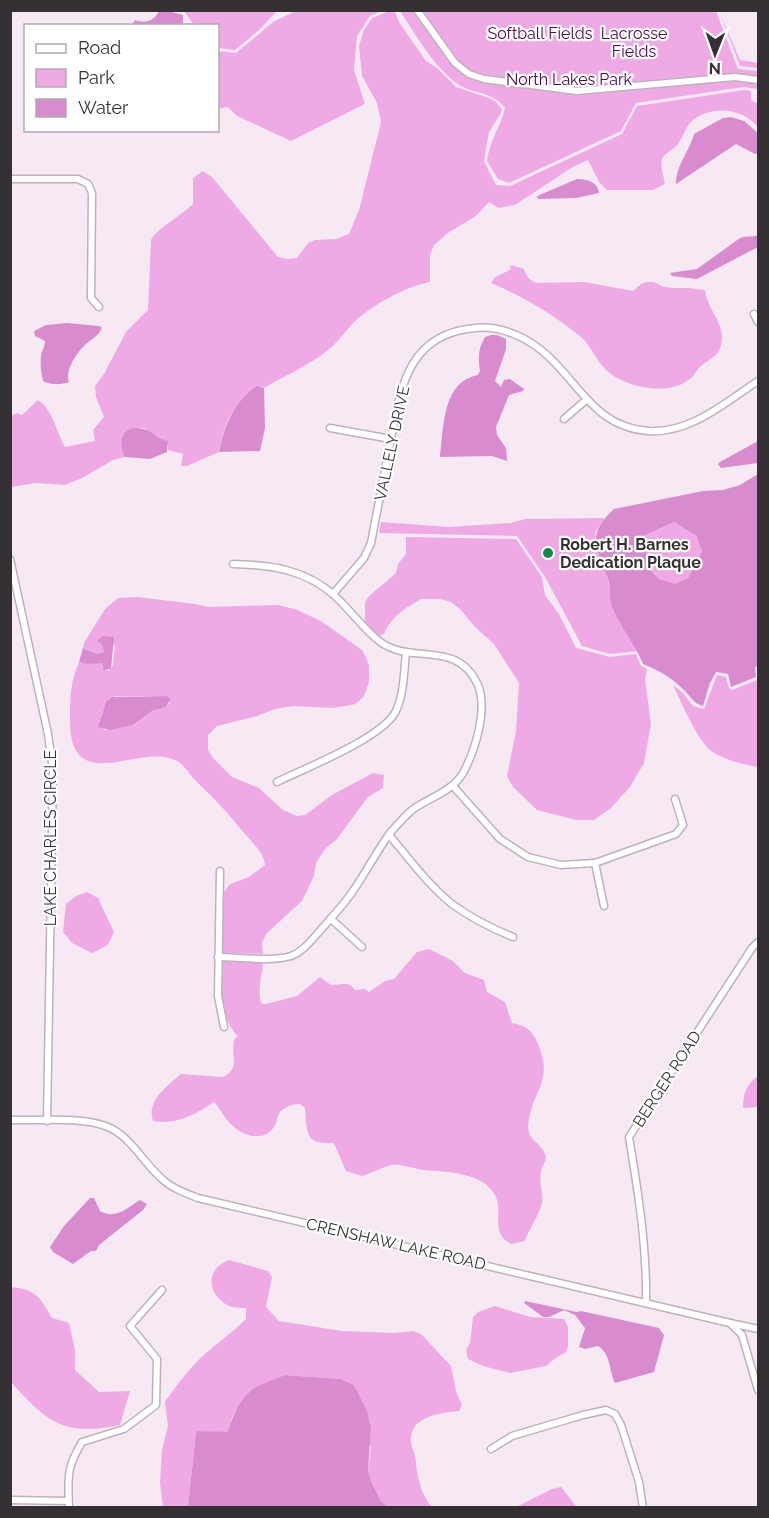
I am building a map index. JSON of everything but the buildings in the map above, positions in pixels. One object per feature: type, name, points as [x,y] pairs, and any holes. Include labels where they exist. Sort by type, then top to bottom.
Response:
[{"type":"street","points":[[417,10],[455,63],[469,74],[484,80],[577,91],[735,77],[759,80]]},
{"type":"street","points":[[10,179],[78,179],[88,184],[92,193],[91,298],[99,307]]},
{"type":"street","points":[[754,314],[759,322]]},
{"type":"street","name":"VALLELY DRIVE","points":[[333,594],[364,558],[371,543],[401,388],[412,363],[434,341],[448,333],[480,327],[498,329],[529,341],[550,357],[586,400],[604,415],[625,426],[649,431],[671,429],[700,418],[759,381]]},
{"type":"street","points":[[564,419],[586,400]]},
{"type":"street","points":[[330,428],[391,439]]},
{"type":"street","name":"LAKE CHARLES CIRCLE","points":[[10,559],[48,734],[53,770],[47,1121]]},
{"type":"street","points":[[218,957],[278,958],[291,956],[306,947],[352,892],[389,835],[413,810],[453,786],[463,773],[479,733],[482,709],[478,687],[469,671],[452,658],[440,654],[392,649],[380,642],[333,594],[313,579],[290,569],[266,565],[233,564]]},
{"type":"street","points":[[277,782],[370,737],[385,726],[400,701],[406,652]]},
{"type":"street","points":[[453,786],[500,839],[528,856],[561,865],[595,863],[676,834],[683,825],[675,799]]},
{"type":"street","points":[[389,835],[431,884],[451,903],[482,924],[513,937]]},
{"type":"street","points":[[595,863],[603,906]]},
{"type":"street","points":[[220,871],[218,996],[224,1027]]},
{"type":"street","points":[[331,919],[362,947]]},
{"type":"street","name":"BERGER ROAD","points":[[646,1303],[647,1282],[629,1137],[752,948],[759,942]]},
{"type":"street","name":"CRENSHAW LAKE ROAD","points":[[10,1120],[89,1121],[110,1127],[123,1137],[161,1179],[198,1198],[759,1329]]},
{"type":"street","points":[[10,1500],[68,1504],[70,1462],[82,1442],[124,1429],[156,1405],[157,1359],[130,1326],[162,1290]]},
{"type":"street","points":[[730,1323],[742,1335],[759,1390]]},
{"type":"street","points":[[491,1449],[512,1436],[606,1410],[615,1414],[621,1425],[639,1482],[643,1508]]},
{"type":"green space","points":[[184,11],[277,11],[235,50],[219,48],[219,24],[193,24]]},
{"type":"green space","points":[[296,11],[382,11],[370,16],[357,36],[354,70],[365,104],[291,141],[237,116],[228,107],[219,109],[219,51],[236,53],[273,22]]},
{"type":"green space","points":[[395,11],[399,22],[426,61],[437,68],[456,87],[489,98],[502,109],[489,132],[484,161],[496,185],[510,186],[622,134],[637,106],[744,90],[751,91],[751,100],[758,104],[758,127],[734,112],[716,111],[698,117],[690,123],[680,142],[666,153],[661,166],[665,184],[653,190],[607,190],[599,182],[588,160],[571,168],[515,205],[498,208],[489,202],[476,216],[448,233],[434,245],[430,255],[430,282],[399,292],[379,303],[353,323],[335,344],[321,355],[264,388],[262,386],[244,399],[232,413],[224,431],[219,452],[187,466],[181,466],[183,454],[168,450],[168,443],[144,428],[132,428],[122,437],[125,457],[113,460],[84,477],[65,485],[36,483],[11,487],[11,416],[17,413],[22,415],[38,400],[51,416],[65,447],[95,441],[93,430],[104,417],[96,397],[95,386],[104,374],[126,332],[148,310],[151,240],[158,231],[193,204],[193,178],[203,171],[212,177],[278,257],[297,258],[308,243],[315,240],[336,239],[349,234],[359,210],[381,122],[377,103],[362,76],[359,46],[364,30],[372,18]]},
{"type":"green space","name":"North Lakes Park","points":[[400,11],[716,11],[738,69],[758,71],[758,89],[744,87],[636,103],[621,131],[509,183],[498,179],[487,161],[490,146],[505,108],[493,98],[461,86],[447,75],[425,49]]},
{"type":"green space","points":[[719,11],[740,60],[758,63],[758,68],[740,66]]},
{"type":"green space","points":[[511,265],[524,269],[529,278],[537,283],[584,282],[633,291],[641,284],[654,282],[664,287],[705,290],[708,303],[721,331],[722,343],[718,352],[691,378],[671,388],[647,388],[624,381],[606,370],[585,341],[560,321],[515,294],[491,283],[495,277],[510,270]]},
{"type":"green space","points":[[604,518],[595,533],[597,551],[608,579],[612,607],[638,651],[610,654],[582,646],[545,577],[517,536],[379,533],[381,522],[448,527],[511,523],[525,519]]},
{"type":"green space","points":[[674,522],[698,536],[702,553],[688,578],[675,585],[659,579],[651,569],[653,560],[646,552],[641,537]]},
{"type":"green space","points":[[406,537],[516,539],[542,577],[545,595],[559,614],[576,648],[610,657],[636,654],[641,666],[647,669],[645,679],[651,724],[644,763],[630,787],[611,808],[594,820],[576,820],[537,810],[513,787],[507,776],[516,731],[519,683],[494,644],[451,602],[440,599],[421,599],[396,616],[384,634],[379,636],[365,622],[365,602],[396,573],[398,564],[406,554]]},
{"type":"green space","points":[[138,597],[208,607],[277,605],[295,609],[321,621],[362,650],[366,657],[369,666],[369,682],[364,696],[356,704],[333,708],[293,706],[275,709],[217,726],[208,735],[208,750],[232,777],[259,788],[283,810],[297,816],[305,815],[332,795],[373,773],[384,775],[383,788],[368,797],[337,839],[325,849],[316,863],[314,876],[302,901],[266,934],[262,943],[263,954],[222,953],[223,893],[230,884],[249,877],[265,865],[257,848],[224,810],[177,761],[162,757],[146,757],[95,763],[82,757],[73,744],[70,698],[79,662],[102,663],[102,668],[109,671],[113,665],[115,645],[97,641],[102,645],[104,652],[95,654],[83,648],[84,643],[105,609],[118,598]],"holes":[[[114,696],[167,696],[170,703],[166,707],[152,711],[133,725],[104,730],[101,716],[106,704]]]},
{"type":"green space","points":[[758,669],[758,767],[727,759],[710,750],[695,729],[673,685],[693,706],[704,709],[717,675],[726,677],[729,688],[732,690],[757,680]]},
{"type":"green space","points":[[87,892],[98,898],[114,932],[108,945],[92,953],[72,943],[63,932],[66,904],[76,896]]},
{"type":"green space","points":[[429,949],[453,961],[465,973],[484,980],[487,992],[505,1002],[512,1023],[521,1025],[531,1032],[542,1056],[543,1075],[528,1126],[531,1136],[546,1156],[540,1175],[542,1203],[525,1241],[511,1244],[504,1239],[500,1234],[495,1195],[489,1187],[473,1178],[396,1165],[362,1176],[346,1171],[334,1143],[317,1142],[309,1135],[305,1108],[300,1104],[282,1110],[274,1127],[269,1132],[257,1136],[239,1131],[227,1120],[214,1102],[193,1115],[178,1120],[153,1121],[152,1107],[159,1094],[181,1074],[223,1077],[234,1065],[234,1044],[235,1038],[238,1037],[223,1009],[222,960],[263,961],[260,1000],[262,1004],[266,1004],[297,996],[320,977],[331,985],[347,984],[355,990],[365,989],[369,992],[385,981],[394,979],[417,952]]},
{"type":"green space","points":[[758,1076],[758,1107],[743,1108],[746,1090]]},
{"type":"green space","points":[[229,1260],[268,1271],[272,1277],[266,1307],[279,1321],[342,1331],[395,1333],[413,1331],[421,1334],[451,1366],[456,1391],[462,1405],[459,1411],[427,1418],[415,1427],[411,1434],[420,1485],[432,1507],[388,1507],[381,1501],[368,1470],[371,1428],[354,1385],[341,1379],[285,1375],[249,1392],[233,1415],[228,1433],[196,1431],[188,1507],[163,1508],[160,1483],[162,1450],[168,1426],[165,1402],[199,1359],[246,1319],[246,1308],[227,1305],[215,1294],[212,1287],[216,1269]]},
{"type":"green space","points":[[10,1287],[32,1292],[40,1299],[52,1318],[69,1323],[75,1350],[75,1370],[99,1392],[130,1391],[120,1425],[84,1429],[58,1423],[35,1407],[11,1382]]},
{"type":"green space","points":[[495,1306],[530,1317],[564,1319],[568,1327],[566,1352],[546,1366],[510,1373],[483,1366],[468,1359],[466,1350],[470,1343],[473,1317],[478,1312]]},
{"type":"green space","points":[[561,1487],[577,1507],[516,1507],[552,1489]]},
{"type":"water","points":[[159,11],[168,11],[183,15],[183,24],[133,24],[135,20],[146,22],[155,17]]},
{"type":"water","points":[[731,117],[744,121],[758,133],[758,153],[755,154],[736,144],[676,184],[680,165],[694,134],[723,118]]},
{"type":"water","points":[[577,179],[591,182],[597,186],[599,193],[576,198],[538,199],[537,196]]},
{"type":"water","points":[[758,235],[758,247],[697,279],[672,276],[670,273],[697,269],[740,238]]},
{"type":"water","points":[[67,323],[102,328],[75,358],[70,367],[69,382],[56,384],[43,381],[41,355],[45,341],[35,336],[34,331],[46,325]]},
{"type":"water","points":[[491,335],[506,339],[506,349],[495,381],[501,387],[504,380],[510,379],[524,389],[509,395],[496,427],[497,435],[506,448],[507,461],[492,456],[440,457],[444,420],[451,396],[466,379],[478,375],[481,346],[485,337]]},
{"type":"water","points":[[257,386],[264,388],[265,428],[260,451],[219,452],[231,415],[242,399]]},
{"type":"water","points":[[132,428],[145,429],[168,441],[167,452],[150,459],[125,457],[122,440],[125,433]]},
{"type":"water","points":[[758,441],[758,463],[721,468],[718,464],[720,462]]},
{"type":"water","points":[[758,474],[758,666],[755,667],[756,677],[731,687],[728,674],[716,672],[703,706],[695,702],[671,679],[643,664],[612,607],[609,582],[597,550],[596,534],[605,518],[614,509],[740,485]],"holes":[[[674,522],[697,536],[702,552],[688,578],[675,584],[659,579],[651,570],[653,560],[646,552],[641,537]]]},
{"type":"water","points":[[103,636],[114,637],[111,669],[103,670],[102,663],[79,662],[83,648],[96,654],[104,652],[102,645],[97,641]]},
{"type":"water","points":[[167,696],[171,699],[166,707],[152,711],[133,725],[110,730],[98,727],[106,702],[112,697]]},
{"type":"water","points":[[90,1198],[94,1198],[100,1211],[111,1214],[121,1212],[140,1200],[147,1204],[143,1210],[99,1245],[96,1251],[91,1251],[73,1264],[53,1252],[50,1247],[64,1226]]},
{"type":"water","points":[[525,1301],[659,1328],[664,1335],[654,1372],[615,1383],[608,1358],[602,1349],[598,1346],[585,1349],[579,1347],[585,1328],[575,1315],[564,1310],[549,1317],[543,1317],[524,1303]]},
{"type":"water","points":[[285,1375],[341,1379],[354,1385],[367,1411],[371,1428],[368,1470],[371,1481],[381,1501],[388,1507],[188,1507],[196,1431],[228,1432],[237,1408],[249,1392]]},
{"type":"place","name":"Robert H. Barnes Dedication Plaque","points":[[548,553]]},
{"type":"park label","name":"Softball Fields","points":[[540,33]]},
{"type":"park label","name":"Lacrosse Fields","points":[[634,42]]}]
